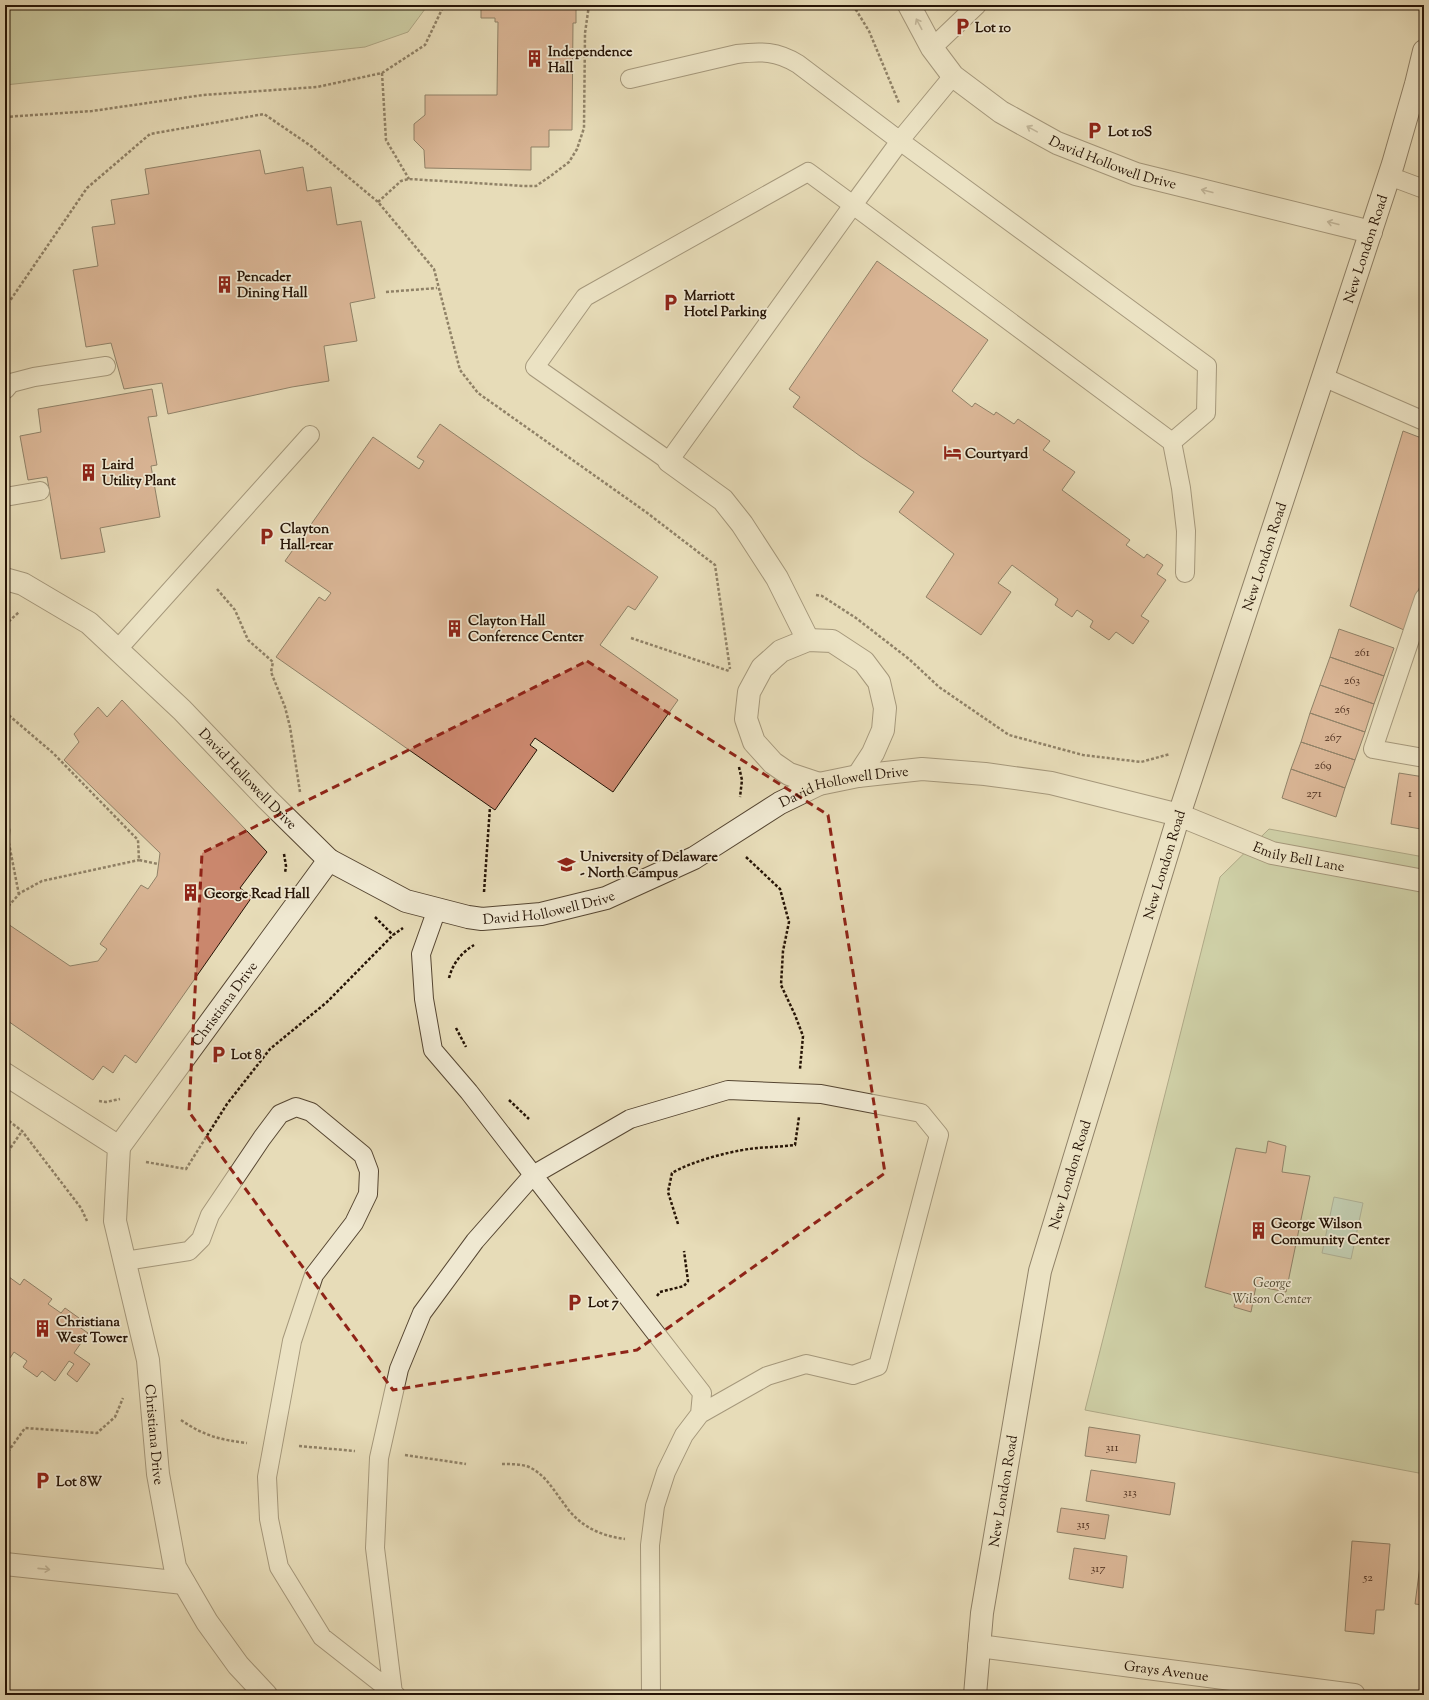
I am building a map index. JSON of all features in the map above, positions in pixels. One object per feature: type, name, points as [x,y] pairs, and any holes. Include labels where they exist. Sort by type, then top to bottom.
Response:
[{"type":"street","name":"David Hollowell Drive","points":[[909,5],[932,48],[953,76],[1001,112],[1057,143],[1136,174],[1371,232]]},
{"type":"street","name":"New London Road","points":[[975,1695],[982,1613],[1040,1271],[1179,815],[1389,176],[1424,51]]},
{"type":"street","points":[[669,461],[723,500],[742,524],[777,578],[808,640]]},
{"type":"street","name":"David Hollowell Drive","points":[[5,579],[23,584],[89,623],[182,710],[329,860],[406,901],[433,918],[468,917],[482,919],[541,914],[606,898],[694,858],[780,803],[819,784],[858,776],[922,769],[985,774],[1051,783],[1179,815]]},
{"type":"street","points":[[819,784],[789,774],[773,763],[754,742],[746,719],[749,692],[762,668],[781,651],[808,640],[832,642],[864,662],[879,682],[885,708],[883,730],[873,754],[858,776]]},
{"type":"street","name":"Emily Bell Lane","points":[[1179,815],[1272,853],[1424,881]]},
{"type":"street","name":"Christiana Drive","points":[[266,1695],[238,1665],[207,1622],[175,1567],[166,1528],[158,1474],[148,1360],[116,1221],[119,1153],[329,860]]},
{"type":"street","points":[[5,1074],[119,1153]]},
{"type":"street","points":[[5,1564],[184,1583]]},
{"type":"street","name":"Grays Avenue","points":[[979,1646],[1354,1695]]},
{"type":"lane","points":[[932,48],[977,5]]},
{"type":"lane","points":[[630,79],[737,54],[769,52],[786,56],[798,64],[900,142],[1208,366],[1206,414],[1172,442]]},
{"type":"lane","points":[[953,76],[918,118],[852,205],[669,461],[535,367],[585,297],[808,172],[852,205],[1172,442],[1181,488],[1186,531],[1185,573]]},
{"type":"lane","points":[[1389,176],[1424,189]]},
{"type":"lane","points":[[5,390],[12,383],[34,377],[106,366]]},
{"type":"lane","points":[[1323,377],[1424,421]]},
{"type":"lane","points":[[117,650],[310,435]]},
{"type":"lane","points":[[5,497],[40,491]]},
{"type":"lane","points":[[1424,598],[1373,749],[1424,758]]},
{"type":"lane","points":[[433,918],[421,954],[424,999],[433,1050],[468,1092],[702,1393],[700,1414]]},
{"type":"lane","points":[[394,1694],[375,1548],[379,1458],[399,1369],[422,1313],[475,1241],[533,1175],[630,1119],[728,1090],[821,1094],[921,1113],[939,1135],[878,1366],[853,1375],[806,1364],[767,1376],[700,1414],[684,1435],[666,1472],[655,1506],[650,1544],[651,1695]]},
{"type":"lane","points":[[125,1261],[189,1251],[201,1239],[210,1215],[280,1114],[296,1107],[312,1112],[363,1155],[369,1171],[368,1194],[354,1223],[314,1275],[292,1342],[267,1477],[269,1512],[279,1567],[322,1637],[394,1694]]},
{"type":"path","points":[[5,117],[92,111],[203,95],[317,87],[382,73],[425,45],[444,5]]},
{"type":"path","points":[[378,202],[401,181],[409,179],[536,186],[569,162],[577,149],[584,128],[585,33],[588,5]]},
{"type":"path","points":[[853,5],[869,31],[899,103],[918,118]]},
{"type":"path","points":[[382,73],[386,140],[409,179]]},
{"type":"path","points":[[5,308],[87,188],[150,134],[264,114],[311,146],[378,202],[434,269],[437,288],[460,370],[478,393],[646,512],[715,565],[730,678]]},
{"type":"path","points":[[386,292],[437,288]]},
{"type":"path","points":[[217,589],[235,610],[248,640],[273,662],[271,672],[285,707],[290,727],[301,807],[289,820],[273,832],[284,854],[286,866],[284,877]]},
{"type":"path","points":[[5,712],[54,753],[138,840],[139,860]]},
{"type":"path","points":[[738,765],[742,780],[739,803]]},
{"type":"path","points":[[448,984],[452,967],[464,952],[482,940],[482,919],[490,807]]},
{"type":"path","points":[[5,824],[19,896]]},
{"type":"path","points":[[734,833],[746,856],[780,889],[789,922],[783,951],[781,985],[803,1036],[800,1072]]},
{"type":"path","points":[[5,910],[19,896],[20,893],[42,881],[139,860],[158,864]]},
{"type":"path","points":[[119,1153],[186,1168],[224,1109],[270,1049],[327,1002],[392,935],[412,923],[433,918]]},
{"type":"path","points":[[455,1023],[469,1053]]},
{"type":"path","points":[[95,1100],[106,1102],[125,1097]]},
{"type":"path","points":[[506,1097],[529,1119]]},
{"type":"path","points":[[678,1224],[668,1192],[672,1173],[700,1162],[748,1149],[795,1146],[799,1112]]},
{"type":"path","points":[[5,1118],[22,1131],[81,1208],[87,1222]]},
{"type":"path","points":[[5,1156],[22,1131]]},
{"type":"path","points":[[656,1298],[660,1292],[684,1286],[688,1281],[684,1251]]},
{"type":"path","points":[[5,1456],[24,1428],[97,1433],[116,1418],[124,1397]]},
{"type":"path","points":[[151,1401],[204,1435],[229,1441],[252,1444]]},
{"type":"path","points":[[295,1446],[362,1451]]},
{"type":"path","points":[[404,1455],[466,1464]]},
{"type":"path","points":[[502,1464],[527,1466],[537,1471],[548,1481],[566,1508],[591,1530],[611,1537],[629,1540]]},
{"type":"highlighted area","points":[[587,661],[828,815],[885,1173],[637,1350],[393,1390],[189,1112],[202,853]]},
{"type":"green space","points":[[5,5],[428,5],[408,32],[365,47],[5,85]]},
{"type":"green space","name":"George Wilson Center","points":[[1269,829],[1424,857],[1424,1474],[1085,1410],[1220,877]]},
{"type":"shaded area","points":[[1334,1197],[1363,1203],[1351,1259],[1322,1253]]},
{"type":"building","name":"Independence Hall","points":[[481,5],[576,5],[576,23],[573,23],[572,130],[549,130],[549,147],[531,147],[531,170],[425,168],[424,150],[414,140],[414,124],[425,115],[425,95],[497,95],[498,22],[495,22],[495,18],[481,18]]},
{"type":"building","name":"Pencader Dining Hall","points":[[260,150],[265,174],[303,167],[307,191],[331,187],[337,225],[361,221],[375,298],[350,303],[357,341],[324,346],[329,381],[292,387],[168,414],[162,383],[124,389],[111,343],[86,347],[73,270],[98,266],[92,227],[115,224],[111,200],[149,194],[145,169]]},
{"type":"building","name":"Courtyard","points":[[877,261],[988,340],[952,391],[972,407],[975,403],[994,415],[996,412],[1014,424],[1018,419],[1050,441],[1043,450],[1075,472],[1062,490],[1130,540],[1126,545],[1144,558],[1147,554],[1163,565],[1157,574],[1166,580],[1141,616],[1149,621],[1133,644],[1116,632],[1109,640],[1090,627],[1093,621],[1077,610],[1072,617],[1055,605],[1058,599],[1012,565],[998,583],[1011,592],[981,635],[926,597],[954,554],[899,512],[914,492],[860,456],[793,407],[800,397],[789,389]]},
{"type":"building","name":"Laird Utility Plant","points":[[152,389],[157,416],[148,417],[157,465],[151,466],[160,517],[100,528],[105,552],[61,559],[47,477],[28,480],[20,436],[41,432],[38,409]]},
{"type":"building","name":"Clayton Hall Conference Center","points":[[440,424],[658,577],[635,610],[628,606],[600,645],[678,700],[613,792],[535,738],[530,745],[537,750],[495,810],[276,657],[319,597],[325,601],[331,593],[285,561],[373,437],[419,469],[424,461],[417,457]]},
{"type":"building","points":[[1403,431],[1424,439],[1424,575],[1404,630],[1350,606]]},
{"type":"building","points":[[1339,629],[1394,648],[1384,676],[1330,657]]},
{"type":"building","points":[[1330,657],[1384,676],[1374,704],[1320,685]]},
{"type":"building","points":[[1320,685],[1374,704],[1365,732],[1310,713]]},
{"type":"building","name":"George Read Hall","points":[[122,700],[267,852],[240,888],[252,897],[136,1063],[125,1055],[113,1073],[103,1066],[93,1080],[5,1019],[5,922],[70,966],[98,961],[107,949],[100,944],[141,885],[148,889],[157,876],[160,853],[64,760],[79,742],[74,734],[98,707],[107,717]]},
{"type":"building","points":[[1310,713],[1365,732],[1355,760],[1301,742]]},
{"type":"building","points":[[1301,742],[1355,760],[1345,788],[1291,769]]},
{"type":"building","points":[[1291,769],[1345,788],[1336,817],[1282,798]]},
{"type":"building","points":[[1399,773],[1424,777],[1424,809],[1421,829],[1391,824]]},
{"type":"building","points":[[5,809],[10,830],[9,842],[5,854]]},
{"type":"building","points":[[1424,809],[1424,829],[1421,829]]},
{"type":"building","name":"George Wilson Community Center","points":[[1268,1141],[1286,1146],[1282,1172],[1310,1176],[1286,1292],[1256,1286],[1251,1312],[1234,1307],[1236,1296],[1205,1287],[1236,1148],[1266,1153]]},
{"type":"building","name":"Christiana West Tower","points":[[5,1274],[20,1285],[24,1279],[52,1299],[48,1304],[61,1313],[65,1308],[79,1318],[75,1324],[88,1333],[74,1353],[90,1364],[77,1382],[67,1374],[74,1364],[69,1361],[55,1381],[42,1371],[37,1377],[23,1367],[27,1361],[14,1352],[10,1358],[5,1354]]},
{"type":"building","points":[[1089,1427],[1140,1435],[1136,1463],[1085,1456]]},
{"type":"building","points":[[1091,1470],[1175,1483],[1170,1515],[1086,1501]]},
{"type":"building","points":[[1061,1508],[1109,1515],[1105,1539],[1057,1532]]},
{"type":"building","points":[[1352,1541],[1390,1544],[1384,1610],[1376,1610],[1374,1634],[1345,1631]]},
{"type":"building","points":[[1074,1548],[1127,1556],[1123,1588],[1069,1579]]},
{"type":"building","points":[[1422,1550],[1424,1550],[1424,1605],[1415,1604]]},
{"type":"place","name":"Lot 10","points":[[962,27]]},
{"type":"place","name":"Independence Hall","points":[[535,59]]},
{"type":"place","name":"Lot 10S","points":[[1095,131]]},
{"type":"place","name":"Pencader Dining Hall","points":[[224,284]]},
{"type":"place","name":"Marriott Hotel Parking","points":[[671,303]]},
{"type":"place","name":"Courtyard","points":[[952,453]]},
{"type":"place","name":"Laird Utility Plant","points":[[89,472]]},
{"type":"place","name":"Clayton Hall-rear","points":[[267,536]]},
{"type":"place","name":"Clayton Hall Conference Center","points":[[455,628]]},
{"type":"place","name":"University of Delaware - North Campus","points":[[567,864]]},
{"type":"place","name":"George Read Hall","points":[[191,893]]},
{"type":"place","name":"Lot 8","points":[[218,1054]]},
{"type":"place","name":"George Wilson Community Center","points":[[1258,1231]]},
{"type":"place","name":"Lot 7","points":[[575,1302]]},
{"type":"place","name":"Christiana West Tower","points":[[43,1329]]},
{"type":"place","name":"Lot 8W","points":[[43,1481]]}]
